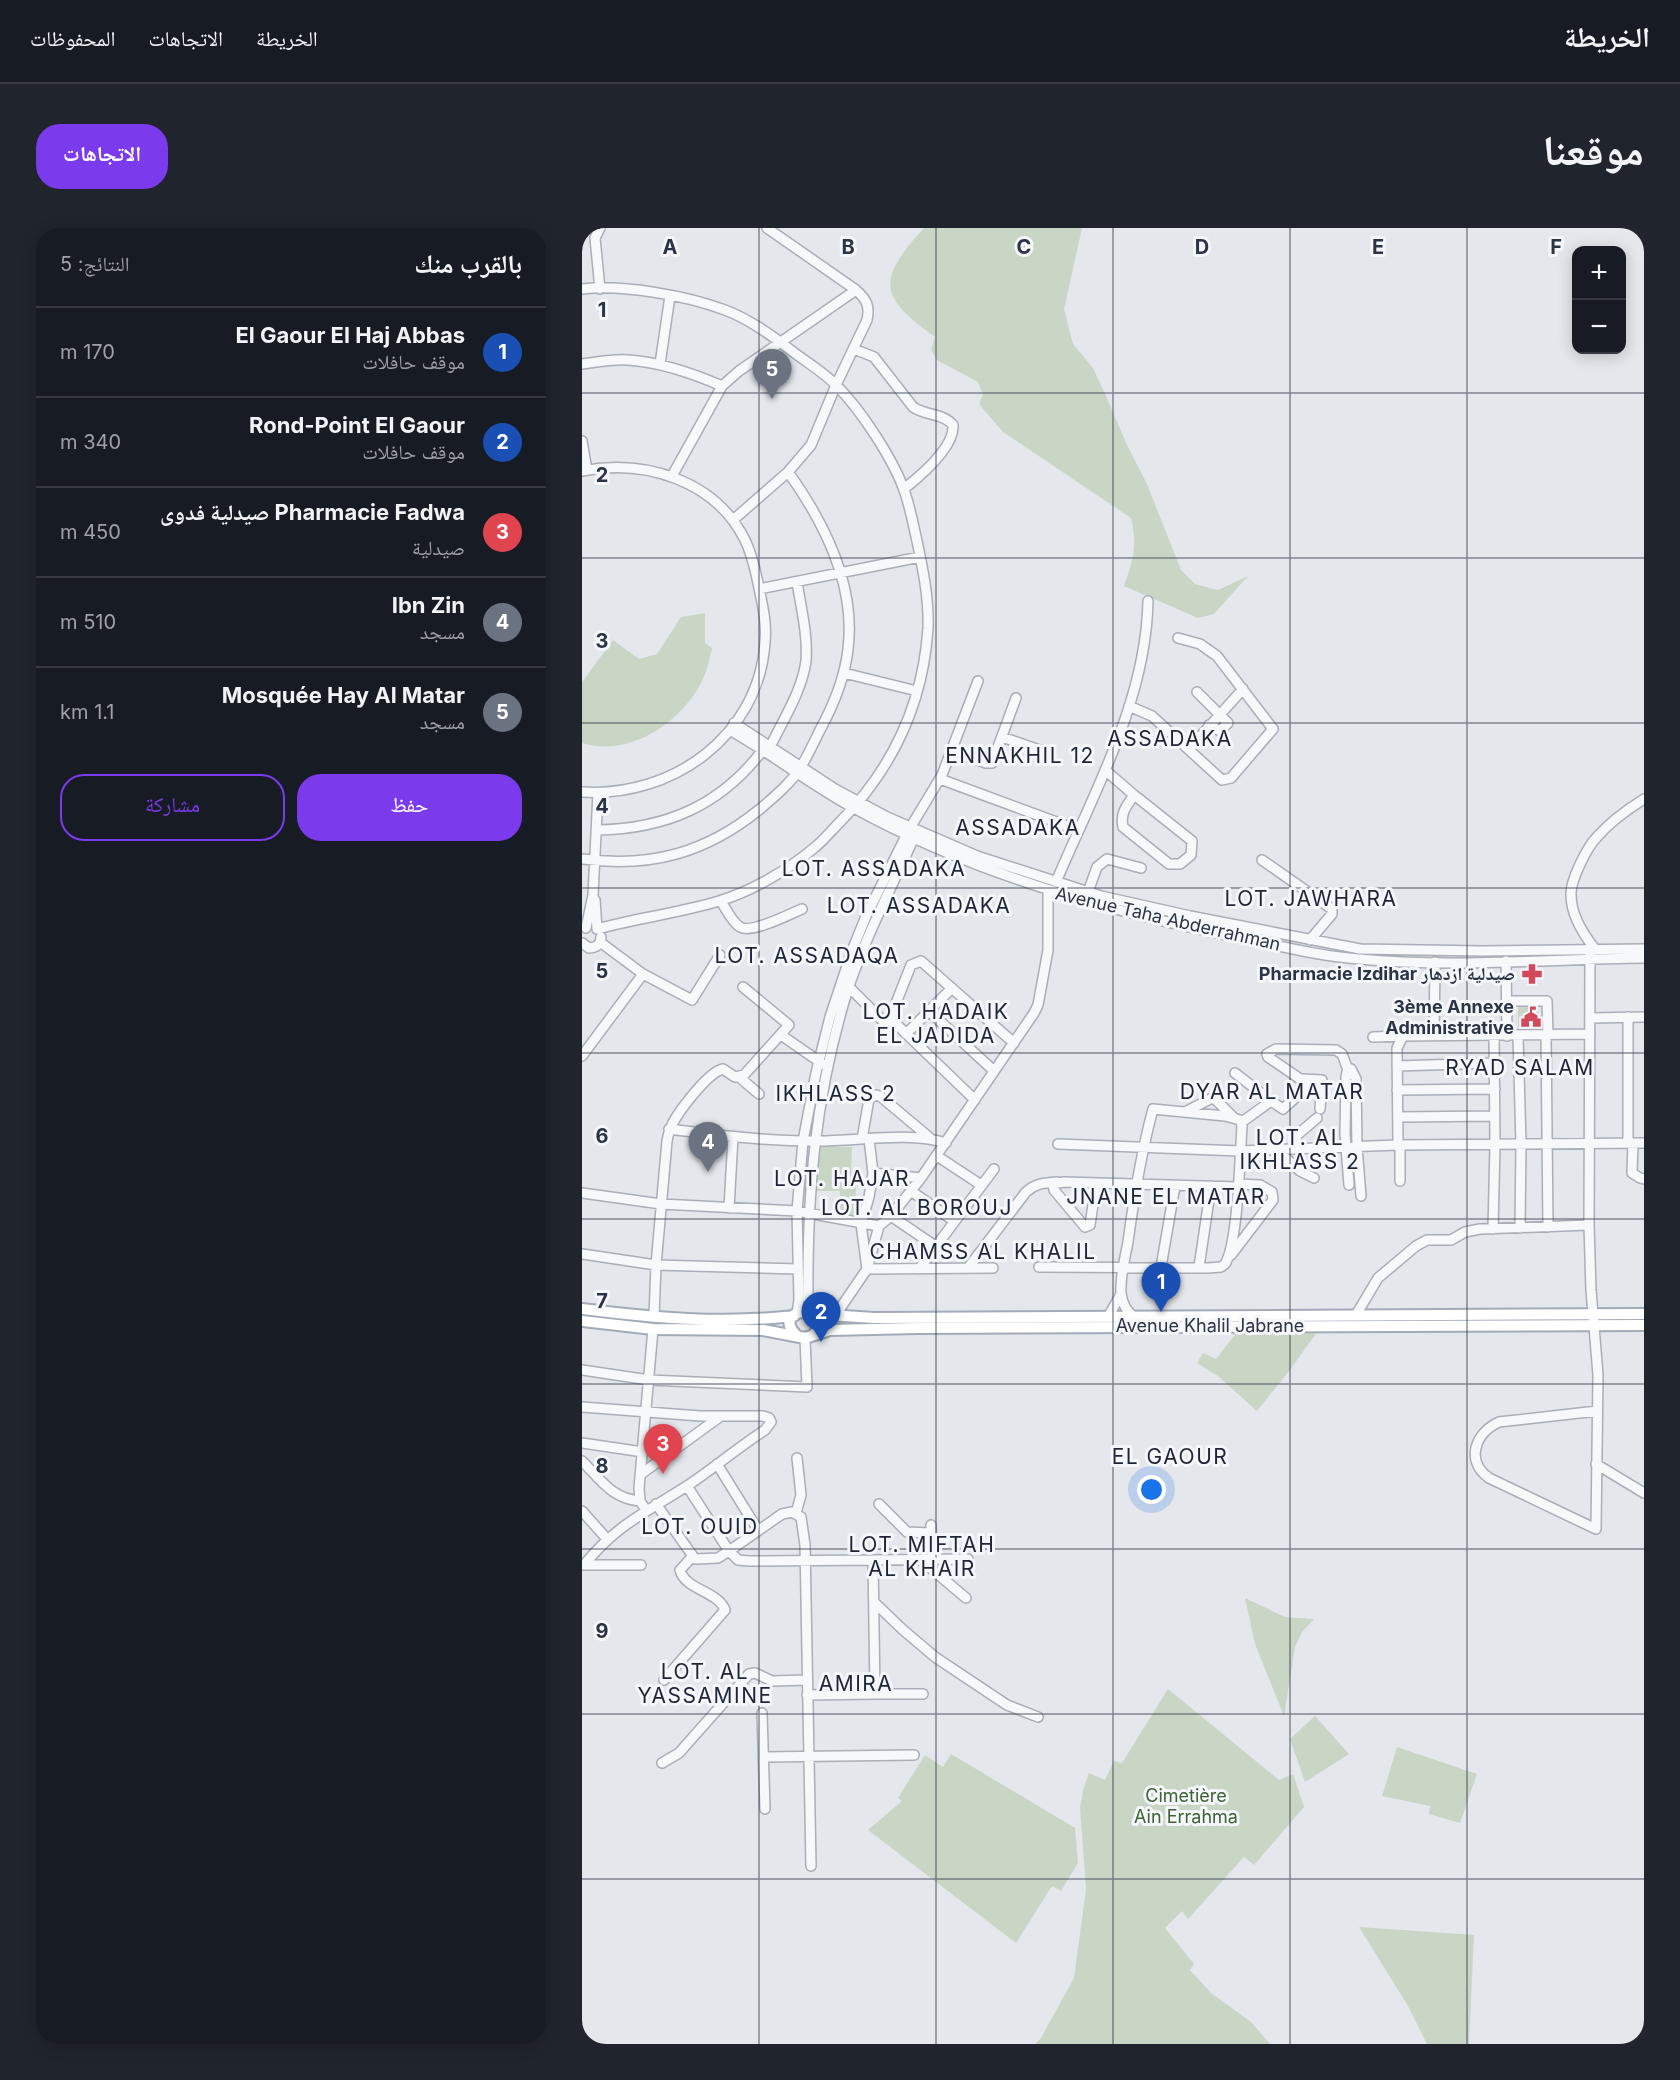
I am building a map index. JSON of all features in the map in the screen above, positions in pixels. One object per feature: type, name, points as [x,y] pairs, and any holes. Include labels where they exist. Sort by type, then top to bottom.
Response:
[{"type":"main road","name":"Avenue Khalil Jabrane","points":[[582,1309],[654,1323],[764,1319],[795,1314]]},
{"type":"main road","points":[[806,1311],[813,1314],[818,1323],[816,1332],[805,1336],[793,1332],[791,1324],[795,1314],[806,1311]]},
{"type":"main road","name":"Avenue Khalil Jabrane","points":[[813,1314],[874,1318],[1594,1318],[1644,1314]]},
{"type":"main road","name":"Avenue Khalil Jabrane","points":[[582,1321],[763,1330],[805,1336],[830,1330],[875,1328],[1349,1318]]},
{"type":"main road","name":"Avenue Khalil Jabrane","points":[[1594,1318],[1644,1325]]},
{"type":"street","points":[[600,228],[595,238],[600,289]]},
{"type":"street","points":[[733,520],[788,472],[811,445],[867,320],[869,310],[868,302],[856,290],[767,228]]},
{"type":"street","points":[[582,290],[620,289],[670,296],[725,310],[749,321],[781,342],[836,385],[885,453],[904,489],[926,584],[928,628],[922,669],[912,711],[889,761],[856,805],[814,848],[753,887],[721,901],[584,930],[593,895],[598,793]]},
{"type":"street","points":[[672,476],[722,386],[856,290]]},
{"type":"street","points":[[660,364],[670,296]]},
{"type":"street","points":[[854,349],[874,357],[913,407],[920,412],[944,418],[953,425],[953,432],[934,462],[927,471],[904,489]]},
{"type":"street","points":[[582,364],[627,359],[660,364],[722,386]]},
{"type":"street","points":[[582,441],[585,470],[628,468],[654,471],[688,483],[708,495],[733,520],[750,551],[765,618],[764,653],[755,689],[732,726],[702,756],[669,777],[632,789],[598,793],[582,792]]},
{"type":"street","points":[[582,859],[625,863],[648,861],[700,847],[741,824],[772,798],[799,770],[826,719],[844,673],[849,648],[841,574],[818,517],[788,472]]},
{"type":"street","points":[[759,589],[921,557]]},
{"type":"street","points":[[597,830],[636,828],[659,823],[691,810],[731,783],[766,749],[801,682],[806,661],[806,641],[797,582]]},
{"type":"street","points":[[1056,882],[1105,770],[1129,706],[1146,632],[1148,601]]},
{"type":"street","points":[[1129,706],[1152,716],[1222,780],[1231,778],[1273,729],[1217,656],[1200,644],[1178,638]]},
{"type":"street","points":[[844,673],[917,691]]},
{"type":"street","points":[[813,1314],[808,1300],[809,1214],[814,1141],[830,1017],[853,948],[874,899],[940,779],[978,681]]},
{"type":"street","points":[[1189,749],[1243,689]]},
{"type":"street","points":[[1197,692],[1219,714]]},
{"type":"street","points":[[952,751],[992,763],[1016,698]]},
{"type":"street","name":"Avenue Taha Abderrahman","points":[[732,726],[856,805],[912,833],[1031,885],[1182,926],[1358,959],[1435,962],[1506,961],[1644,949]]},
{"type":"street","points":[[1002,737],[1048,753]]},
{"type":"street","points":[[1105,770],[1192,841],[1191,855],[1180,864],[1169,864],[1123,827],[1121,818],[1124,808],[1134,795]]},
{"type":"street","points":[[940,779],[1078,830]]},
{"type":"street","points":[[1597,1411],[1499,1422],[1489,1427],[1482,1435],[1475,1455],[1481,1472],[1596,1529],[1598,1375],[1589,1225],[1592,952],[1575,916],[1570,892],[1576,874],[1596,838],[1620,816],[1644,799]]},
{"type":"street","points":[[795,1314],[798,1269],[797,1211],[803,1141],[823,1064],[849,987],[912,833]]},
{"type":"street","name":"Avenue Taha Abderrahman","points":[[912,833],[1088,892],[1190,916],[1311,940],[1360,948],[1592,952],[1644,958]]},
{"type":"street","points":[[1088,892],[1097,867],[1107,859],[1142,868]]},
{"type":"street","points":[[1262,860],[1332,909],[1332,914],[1311,940]]},
{"type":"street","points":[[1031,885],[1035,875]]},
{"type":"street","points":[[835,1316],[867,1269],[879,1226],[891,1216],[921,1178],[1031,1020],[1038,1005],[1048,950],[1048,890]]},
{"type":"street","points":[[583,947],[592,948],[600,942],[601,934],[597,929],[593,895]]},
{"type":"street","points":[[721,901],[738,926],[744,929],[754,928],[802,909]]},
{"type":"street","points":[[600,942],[643,974],[693,999],[720,955]]},
{"type":"street","points":[[884,1033],[914,963],[921,961],[1014,1043]]},
{"type":"street","points":[[1506,961],[1507,1036]]},
{"type":"street","points":[[1434,1035],[1435,962]]},
{"type":"street","points":[[582,1056],[643,974]]},
{"type":"street","points":[[738,1077],[750,1070],[789,1025],[743,987]]},
{"type":"street","points":[[849,987],[883,1021],[890,1020],[906,1034],[975,1100]]},
{"type":"street","points":[[906,1034],[952,988]]},
{"type":"street","points":[[1507,1001],[1547,1001],[1548,1227]]},
{"type":"street","points":[[929,1011],[994,1071]]},
{"type":"street","points":[[1628,1017],[1632,1173],[1644,1179]]},
{"type":"street","points":[[1590,1018],[1644,1017]]},
{"type":"street","points":[[1373,1037],[1590,1034]]},
{"type":"street","points":[[781,1035],[823,1064]]},
{"type":"street","points":[[1493,1229],[1494,1035]]},
{"type":"street","points":[[1400,1181],[1397,1048],[1403,1036]]},
{"type":"street","points":[[1518,1036],[1521,1144],[1520,1228]]},
{"type":"street","points":[[1234,1073],[1283,1109],[1309,1085],[1270,1059],[1267,1054],[1276,1049],[1336,1050],[1341,1054],[1348,1070],[1346,1077],[1349,1185]]},
{"type":"street","points":[[1397,1066],[1494,1063]]},
{"type":"street","points":[[646,1510],[640,1501],[641,1474],[654,1323],[656,1265],[669,1129],[684,1107],[718,1070],[723,1069],[738,1077],[759,1094]]},
{"type":"street","points":[[1348,1070],[1353,1071],[1356,1079],[1357,1147],[1361,1196]]},
{"type":"street","points":[[1296,1149],[1297,1135],[1319,1113],[1322,1080],[1302,1079]]},
{"type":"street","points":[[1397,1090],[1495,1089]]},
{"type":"street","points":[[867,1269],[861,1224],[873,1173],[865,1139],[870,1099],[876,1095],[931,1139]]},
{"type":"street","points":[[1184,1112],[1212,1098],[1238,1120],[1240,1151],[1238,1185],[1228,1260]]},
{"type":"street","points":[[1134,1317],[1125,1307],[1121,1294],[1136,1185],[1153,1109],[1238,1120],[1271,1101]]},
{"type":"street","points":[[1399,1117],[1495,1116]]},
{"type":"street","points":[[669,1129],[733,1137],[803,1141],[918,1137],[946,1143]]},
{"type":"street","points":[[729,1208],[733,1137]]},
{"type":"street","points":[[1058,1144],[1240,1151],[1399,1145],[1644,1143]]},
{"type":"street","points":[[1277,1150],[1300,1171],[1314,1178]]},
{"type":"street","points":[[937,1156],[981,1185]]},
{"type":"street","points":[[919,1269],[994,1168]]},
{"type":"street","points":[[873,1173],[921,1178]]},
{"type":"street","points":[[1058,1182],[1052,1185],[1053,1190],[1086,1227],[1090,1225],[1096,1184]]},
{"type":"street","points":[[968,1268],[1026,1192],[1040,1183],[1260,1185],[1272,1192],[1274,1196],[1221,1267],[1039,1267]]},
{"type":"street","points":[[1161,1267],[1175,1186]]},
{"type":"street","points":[[1199,1268],[1211,1186]]},
{"type":"street","points":[[910,1191],[954,1221]]},
{"type":"street","points":[[582,1193],[661,1204],[797,1211],[879,1226]]},
{"type":"street","points":[[891,1216],[935,1246]]},
{"type":"street","points":[[1349,1318],[1378,1278],[1416,1246],[1427,1240],[1451,1240],[1472,1230],[1589,1225]]},
{"type":"street","points":[[582,1254],[656,1265],[798,1269]]},
{"type":"street","points":[[867,1269],[993,1268]]},
{"type":"street","points":[[1108,1317],[1121,1294]]},
{"type":"street","points":[[805,1336],[807,1387]]},
{"type":"street","points":[[582,1370],[649,1380],[807,1387],[817,1392]]},
{"type":"street","points":[[582,1407],[721,1416],[763,1416],[769,1418],[771,1422],[765,1430],[687,1486],[646,1510],[607,1539],[583,1565]]},
{"type":"street","points":[[641,1474],[721,1416]]},
{"type":"street","points":[[582,1443],[643,1452]]},
{"type":"street","points":[[796,1513],[801,1495],[797,1458]]},
{"type":"street","points":[[582,1461],[614,1494],[630,1501],[640,1501]]},
{"type":"street","points":[[717,1464],[758,1530]]},
{"type":"street","points":[[1596,1464],[1644,1493]]},
{"type":"street","points":[[687,1486],[729,1551],[738,1560],[968,1559]]},
{"type":"street","points":[[656,1504],[692,1557],[698,1560],[718,1558],[787,1512],[796,1513],[801,1517],[804,1528],[805,1560],[807,1756],[811,1866]]},
{"type":"street","points":[[879,1504],[907,1532],[931,1529],[932,1559]]},
{"type":"street","points":[[582,1511],[607,1539]]},
{"type":"street","points":[[664,1680],[725,1610],[721,1603],[683,1577],[680,1570],[692,1557]]},
{"type":"street","points":[[873,1560],[875,1694]]},
{"type":"street","points":[[921,1560],[966,1598]]},
{"type":"street","points":[[583,1565],[641,1565]]},
{"type":"street","points":[[875,1603],[935,1657],[1007,1704],[1038,1717]]},
{"type":"street","points":[[662,1763],[679,1753],[749,1674],[755,1673],[772,1681],[807,1680]]},
{"type":"street","points":[[807,1695],[922,1694]]},
{"type":"street","points":[[762,1713],[765,1809]]},
{"type":"street","points":[[763,1757],[914,1755]]},
{"type":"green space","points":[[924,228],[1082,228],[1064,309],[1073,344],[1093,368],[1147,484],[1181,570],[1195,584],[1218,590],[1248,576],[1214,614],[1198,618],[1124,586],[1134,553],[1131,518],[1003,432],[979,404],[983,395],[978,382],[937,360],[931,349],[935,337],[903,310],[894,298],[890,287],[892,274],[898,261]]},
{"type":"green space","points":[[705,613],[705,643],[712,648],[704,678],[689,701],[677,714],[664,726],[633,742],[616,746],[582,743],[582,682],[613,640],[639,659],[657,654],[681,617]]},
{"type":"green space","points":[[1518,1005],[1538,1005],[1539,1026],[1534,1027],[1534,1023],[1529,1023],[1529,1027],[1518,1027]]},
{"type":"green space","points":[[820,1146],[852,1147],[851,1172],[857,1172],[854,1218],[839,1217],[840,1191],[815,1191]]},
{"type":"green space","points":[[1237,1332],[1317,1332],[1257,1411],[1218,1376],[1197,1363],[1203,1353],[1216,1359]]},
{"type":"green space","points":[[1245,1598],[1285,1617],[1314,1619],[1302,1632],[1295,1647],[1284,1716],[1255,1644]]},
{"type":"green space","name":"Cimetière Ain Errahma","points":[[1168,1689],[1279,1780],[1293,1774],[1304,1807],[1254,1865],[1244,1857],[1188,1919],[1182,1911],[1165,1928],[1194,1964],[1190,1970],[1211,1993],[1251,2022],[1270,2044],[1035,2044],[1041,2038],[1074,1978],[1086,1889],[1080,1808],[1089,1773],[1105,1780],[1114,1761],[1122,1763]]},
{"type":"green space","points":[[1315,1716],[1349,1754],[1305,1782],[1290,1739]]},
{"type":"green space","points":[[1397,1747],[1477,1774],[1460,1823],[1429,1814],[1430,1806],[1382,1796]]},
{"type":"green space","points":[[951,1754],[1075,1828],[1078,1863],[1061,1891],[1052,1886],[1016,1943],[868,1830],[902,1801],[898,1798],[925,1755],[943,1767]]},
{"type":"green space","points":[[1359,1927],[1474,1935],[1469,2044],[1427,2044],[1408,2006]]},
{"type":"place","name":"Mosquée Hay Al Matar","points":[[772,399]]},
{"type":"place","name":"Pharmacie Izdihar صيدلية ازدهار","points":[[1532,974]]},
{"type":"place","name":"3ème Annexe Administrative","points":[[1531,1017]]},
{"type":"place","name":"Ibn Zin","points":[[708,1172]]},
{"type":"place","name":"El Gaour El Haj Abbas","points":[[1161,1312]]},
{"type":"place","name":"Rond-Point El Gaour","points":[[821,1342]]},
{"type":"place","name":"Pharmacie Fadwa صيدلية فدوى","points":[[663,1474]]},
{"type":"district","name":"ASSADAKA","points":[[1170,739]]},
{"type":"district","name":"ENNAKHIL 12","points":[[1020,756]]},
{"type":"district","name":"ASSADAKA","points":[[1018,828]]},
{"type":"district","name":"LOT. ASSADAKA","points":[[874,869]]},
{"type":"district","name":"LOT. JAWHARA","points":[[1311,899]]},
{"type":"district","name":"LOT. ASSADAKA","points":[[919,906]]},
{"type":"district","name":"LOT. ASSADAQA","points":[[807,956]]},
{"type":"district","name":"LOT. HADAIK EL JADIDA","points":[[936,1024]]},
{"type":"district","name":"RYAD SALAM","points":[[1520,1068]]},
{"type":"district","name":"DYAR AL MATAR","points":[[1272,1092]]},
{"type":"district","name":"IKHLASS 2","points":[[836,1094]]},
{"type":"district","name":"LOT. AL IKHLASS 2","points":[[1300,1150]]},
{"type":"district","name":"LOT. HAJAR","points":[[842,1179]]},
{"type":"district","name":"JNANE EL MATAR","points":[[1166,1197]]},
{"type":"district","name":"LOT. AL BOROUJ","points":[[917,1208]]},
{"type":"district","name":"CHAMSS AL KHALIL","points":[[983,1252]]},
{"type":"district","name":"EL GAOUR","points":[[1170,1457]]},
{"type":"district","name":"LOT. OUID","points":[[700,1527]]},
{"type":"district","name":"LOT. MIFTAH AL KHAIR","points":[[922,1557]]},
{"type":"district","name":"LOT. AL YASSAMINE","points":[[705,1684]]},
{"type":"district","name":"AMIRA","points":[[856,1684]]}]
